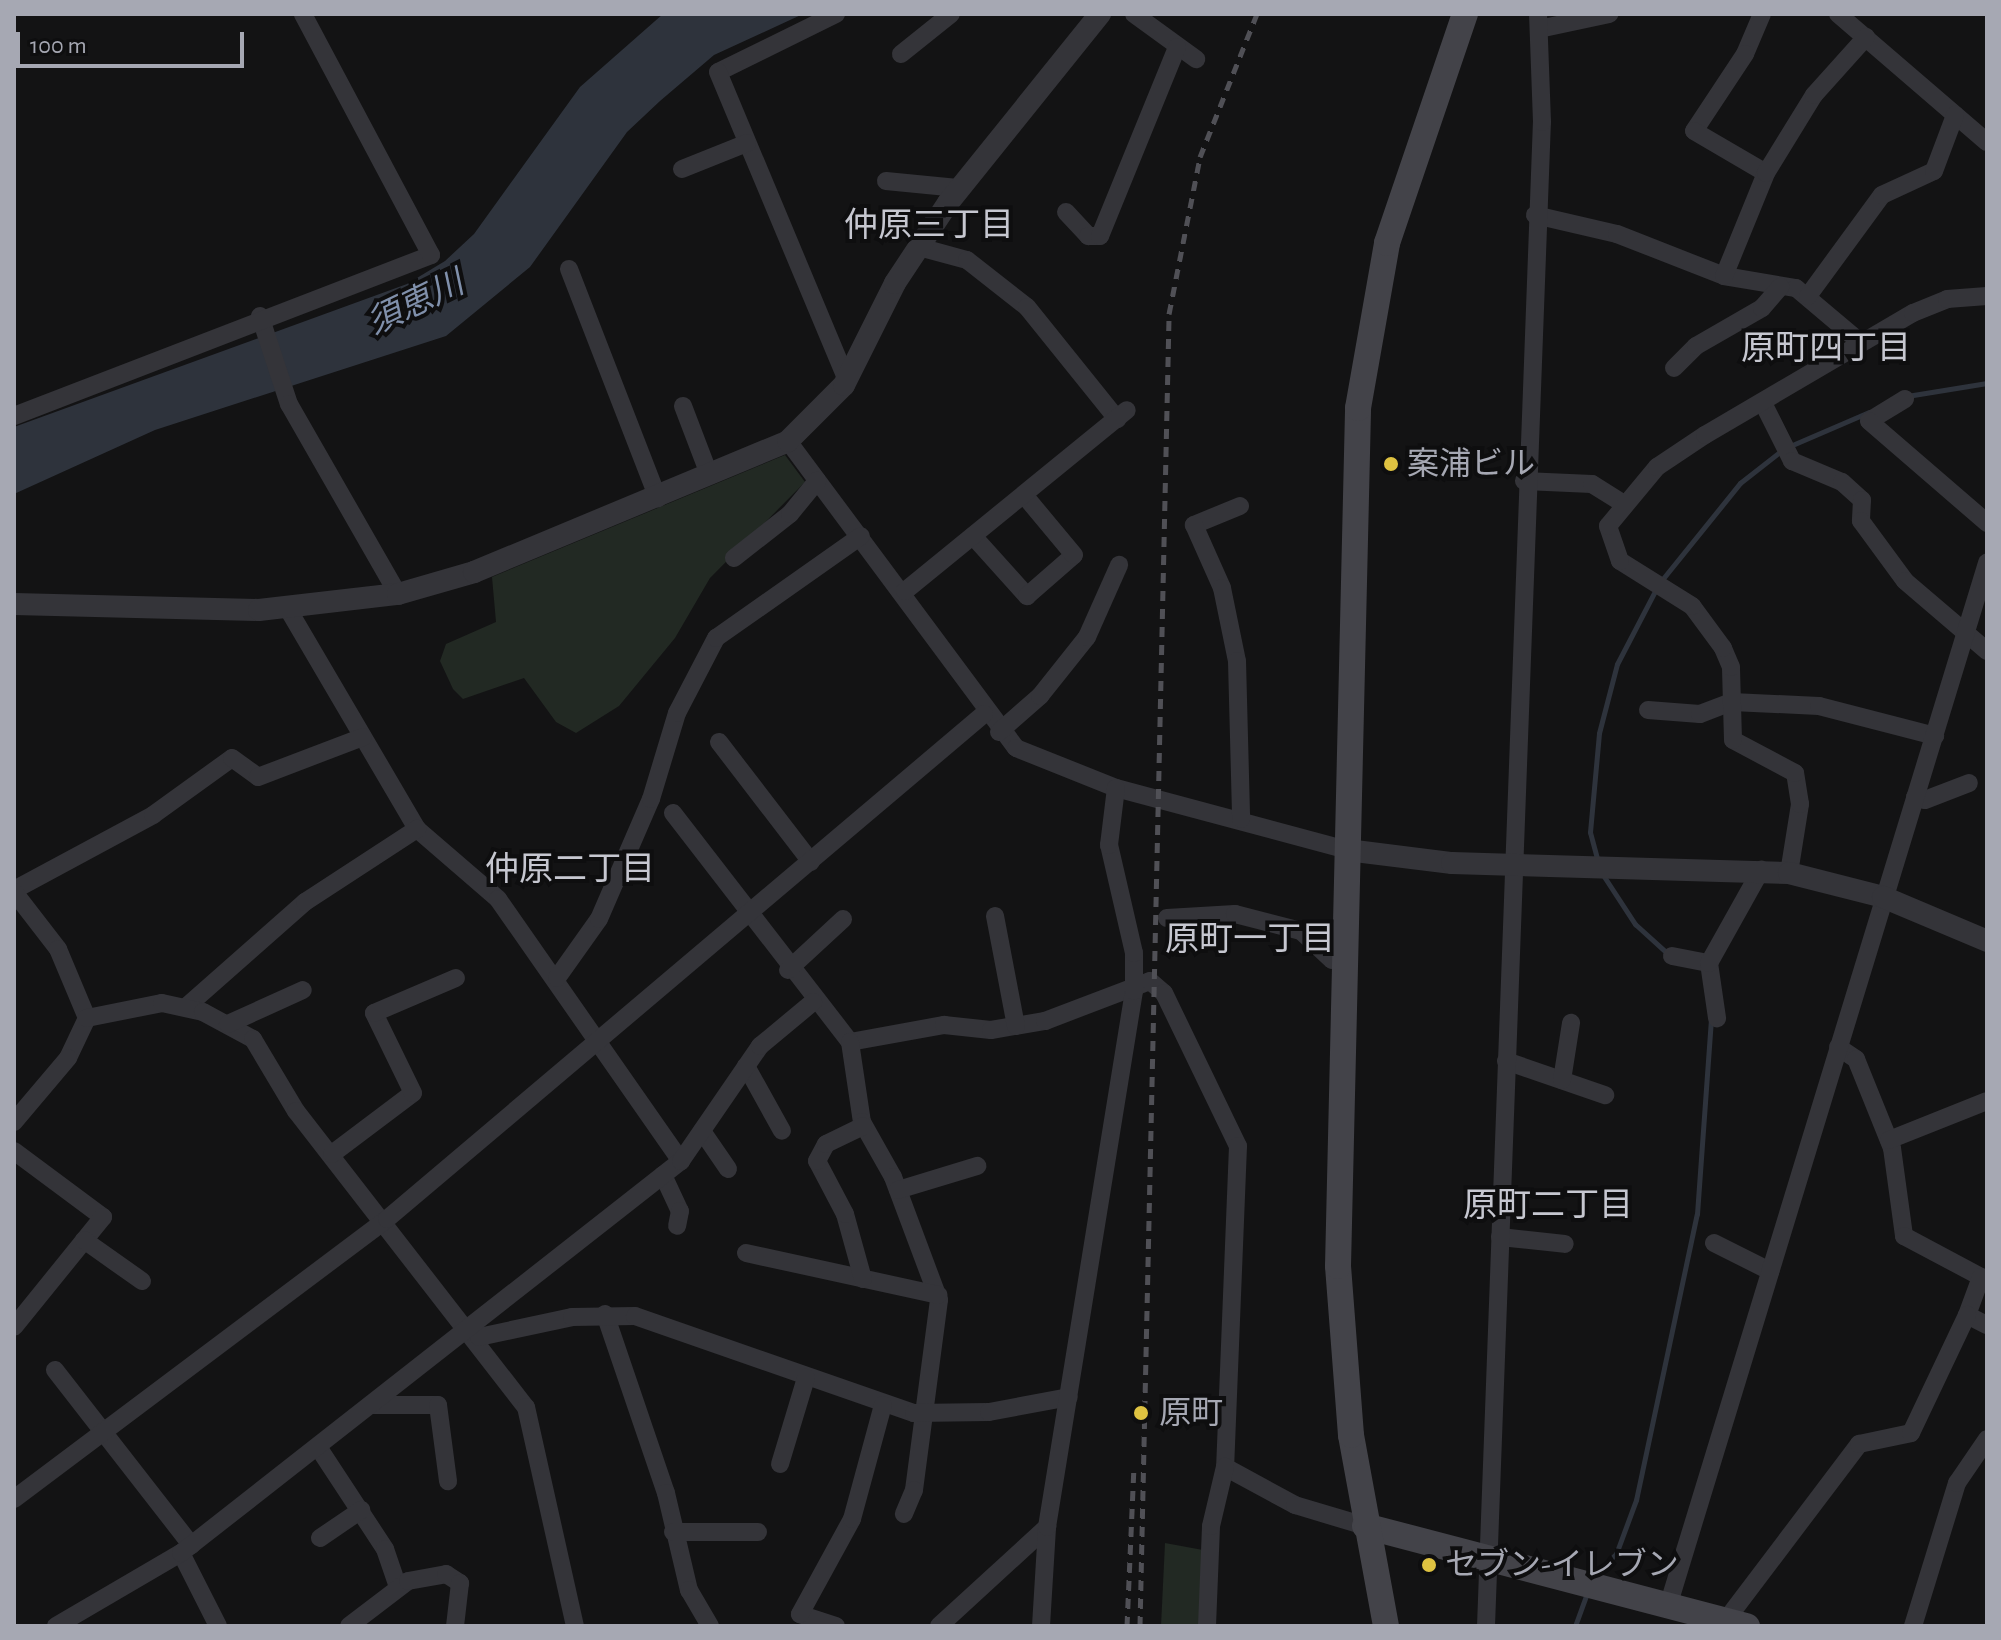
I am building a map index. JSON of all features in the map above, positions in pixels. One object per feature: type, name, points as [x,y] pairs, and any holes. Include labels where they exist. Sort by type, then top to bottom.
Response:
[{"type":"main road","points":[[1386,1626],[1365,1526],[1340,1345],[1347,850],[1360,393],[1394,218],[1465,14]]},
{"type":"main road","points":[[1365,1526],[1488,1555],[1736,1623]]},
{"type":"street","points":[[14,416],[395,274],[431,255],[303,14]]},
{"type":"street","points":[[836,14],[718,72],[847,380]]},
{"type":"street","points":[[901,54],[951,14]]},
{"type":"street","points":[[14,604],[288,609],[398,594],[658,498],[788,441],[821,415],[847,380],[919,247],[958,188],[1100,14]]},
{"type":"street","points":[[1134,14],[1196,59]]},
{"type":"street","points":[[1486,1626],[1535,215],[1538,22],[1609,14]]},
{"type":"street","points":[[1762,14],[1694,131],[1766,173]]},
{"type":"street","points":[[1838,14],[1987,142]]},
{"type":"street","points":[[1724,276],[1766,173],[1814,95],[1866,37]]},
{"type":"street","points":[[1066,212],[1088,236],[1100,236],[1177,47]]},
{"type":"street","points":[[1808,296],[1882,195],[1934,171],[1955,115]]},
{"type":"street","points":[[682,169],[747,143]]},
{"type":"street","points":[[886,181],[958,188]]},
{"type":"street","points":[[1535,215],[1617,234],[1724,276],[1808,296],[1860,342]]},
{"type":"street","points":[[905,591],[1122,414],[1027,307],[967,260],[919,247]]},
{"type":"street","points":[[569,269],[658,498]]},
{"type":"street","points":[[1674,368],[1696,346],[1762,308],[1780,287]]},
{"type":"street","points":[[1789,873],[1800,804],[1795,773],[1733,740],[1731,667],[1711,630],[1692,606],[1620,561],[1611,547],[1608,526],[1623,503],[1657,467],[1860,342],[1947,299],[1987,296]]},
{"type":"street","points":[[262,322],[289,404],[398,594]]},
{"type":"street","points":[[1905,399],[1869,421],[1987,523]]},
{"type":"street","points":[[1763,403],[1792,461],[1842,482],[1862,500],[1861,521],[1905,581],[1987,651]]},
{"type":"street","points":[[683,406],[709,474]]},
{"type":"street","points":[[788,441],[905,591],[984,714],[999,732],[1038,761],[1116,788],[1241,819],[1347,850],[1514,862],[1789,873],[1883,897],[1981,934]]},
{"type":"street","points":[[734,558],[790,514],[817,481]]},
{"type":"street","points":[[1524,481],[1592,484],[1623,503]]},
{"type":"street","points":[[973,536],[1027,596],[1074,555],[1024,495]]},
{"type":"street","points":[[1240,506],[1194,525],[1222,588],[1237,661],[1241,819]]},
{"type":"street","points":[[557,978],[599,919],[651,799],[677,713],[716,638],[861,536]]},
{"type":"street","points":[[1669,1603],[1883,897],[1969,635],[1987,563]]},
{"type":"street","points":[[999,732],[1040,696],[1087,637],[1119,565]]},
{"type":"street","points":[[288,609],[417,829],[498,899],[557,978],[595,1044],[681,1161]]},
{"type":"street","points":[[1648,710],[1700,714],[1732,702],[1819,706],[1935,736]]},
{"type":"street","points":[[14,1499],[387,1219],[984,714]]},
{"type":"street","points":[[14,1122],[68,1058],[87,1018],[58,949],[14,891],[153,815],[232,758],[258,777],[363,737]]},
{"type":"street","points":[[719,742],[811,862]]},
{"type":"street","points":[[1915,797],[1925,800],[1969,783]]},
{"type":"street","points":[[1041,1626],[1047,1527],[1134,991],[1134,953],[1109,845],[1116,788]]},
{"type":"street","points":[[673,813],[788,970],[850,1042],[863,1126],[898,1190],[938,1295],[914,1490],[904,1514]]},
{"type":"street","points":[[186,1007],[305,902],[417,829]]},
{"type":"street","points":[[1717,1018],[1709,963],[1761,870]]},
{"type":"street","points":[[1167,918],[1235,914],[1301,931],[1332,960],[1346,960]]},
{"type":"street","points":[[995,916],[1016,1026]]},
{"type":"street","points":[[788,970],[843,919]]},
{"type":"street","points":[[1672,956],[1709,963]]},
{"type":"street","points":[[332,1154],[413,1093],[374,1013],[456,978]]},
{"type":"street","points":[[850,1042],[944,1025],[1016,1026],[1134,991],[1150,981],[1164,993],[1238,1146],[1225,1467],[1211,1526],[1207,1626]]},
{"type":"street","points":[[228,1024],[303,990]]},
{"type":"street","points":[[56,1626],[186,1549],[371,1405],[475,1332],[681,1161],[746,1066],[813,1002]]},
{"type":"street","points":[[87,1018],[162,1003],[186,1007],[228,1024],[253,1039],[332,1154],[475,1332],[526,1407],[575,1626]]},
{"type":"street","points":[[1562,1080],[1571,1023]]},
{"type":"street","points":[[1736,1623],[1859,1444],[1911,1433],[1984,1273],[1904,1236],[1889,1140],[1856,1059],[1838,1047]]},
{"type":"street","points":[[1506,1061],[1605,1095]]},
{"type":"street","points":[[746,1066],[782,1131]]},
{"type":"street","points":[[1889,1140],[1987,1101]]},
{"type":"street","points":[[863,1126],[826,1144],[817,1161],[845,1214],[863,1279]]},
{"type":"street","points":[[702,1131],[728,1169]]},
{"type":"street","points":[[14,1151],[103,1217],[14,1327]]},
{"type":"street","points":[[898,1190],[977,1166]]},
{"type":"street","points":[[663,1175],[680,1211],[677,1226]]},
{"type":"street","points":[[1500,1237],[1565,1244]]},
{"type":"street","points":[[84,1240],[142,1281]]},
{"type":"street","points":[[1714,1243],[1770,1271]]},
{"type":"street","points":[[746,1253],[938,1295]]},
{"type":"street","points":[[475,1332],[605,1314],[660,1322],[806,1378],[883,1405],[922,1414],[989,1412],[1069,1397]]},
{"type":"street","points":[[605,1314],[666,1493],[689,1590],[710,1626]]},
{"type":"street","points":[[1967,1315],[1987,1325]]},
{"type":"street","points":[[55,1370],[103,1431],[186,1549],[218,1626]]},
{"type":"street","points":[[780,1464],[806,1378]]},
{"type":"street","points":[[371,1405],[438,1405],[448,1481]]},
{"type":"street","points":[[836,1626],[800,1614],[852,1519],[883,1405]]},
{"type":"street","points":[[1913,1626],[1957,1483],[1987,1439]]},
{"type":"street","points":[[318,1447],[361,1510],[398,1587]]},
{"type":"street","points":[[1225,1467],[1295,1505],[1365,1526]]},
{"type":"street","points":[[320,1538],[361,1510]]},
{"type":"street","points":[[939,1626],[1047,1527]]},
{"type":"street","points":[[673,1532],[758,1532]]},
{"type":"street","points":[[349,1626],[398,1587],[454,1575],[455,1626]]},
{"type":"shaded area","points":[[785,455],[805,482],[710,578],[675,638],[619,706],[576,733],[556,722],[524,678],[463,699],[453,689],[440,661],[446,644],[496,622],[492,577]]},
{"type":"shaded area","points":[[1165,1543],[1203,1550],[1202,1626],[1161,1626]]},
{"type":"water","name":"須恵川","points":[[663,14],[803,14],[714,55],[660,101],[627,132],[530,267],[446,336],[155,430],[14,494],[14,427],[407,284],[445,261],[474,234],[580,87]]},
{"type":"waterway","points":[[1907,396],[1987,383]]},
{"type":"waterway","points":[[1790,446],[1869,412]]},
{"type":"waterway","points":[[1661,581],[1740,483],[1781,451]]},
{"type":"waterway","points":[[1598,862],[1590,832],[1599,733],[1617,664],[1656,589]]},
{"type":"waterway","points":[[1603,875],[1635,924],[1667,953]]},
{"type":"waterway","points":[[1593,1576],[1616,1554],[1636,1500],[1697,1214],[1711,1019]]},
{"type":"waterway","points":[[1575,1626],[1587,1593]]},
{"type":"railway","points":[[1140,1626],[1169,314],[1200,157],[1257,14]]},
{"type":"railway","points":[[1127,1626],[1134,1466]]},
{"type":"place","name":"案浦ビル","points":[[1391,464]]},
{"type":"place","name":"原町","points":[[1141,1413]]},
{"type":"place","name":"セブン-イレブン","points":[[1429,1565]]},
{"type":"district","name":"仲原三丁目","points":[[929,227]]},
{"type":"district","name":"原町四丁目","points":[[1826,350]]},
{"type":"district","name":"仲原二丁目","points":[[570,871]]},
{"type":"district","name":"原町一丁目","points":[[1250,941]]},
{"type":"district","name":"原町二丁目","points":[[1548,1207]]}]
